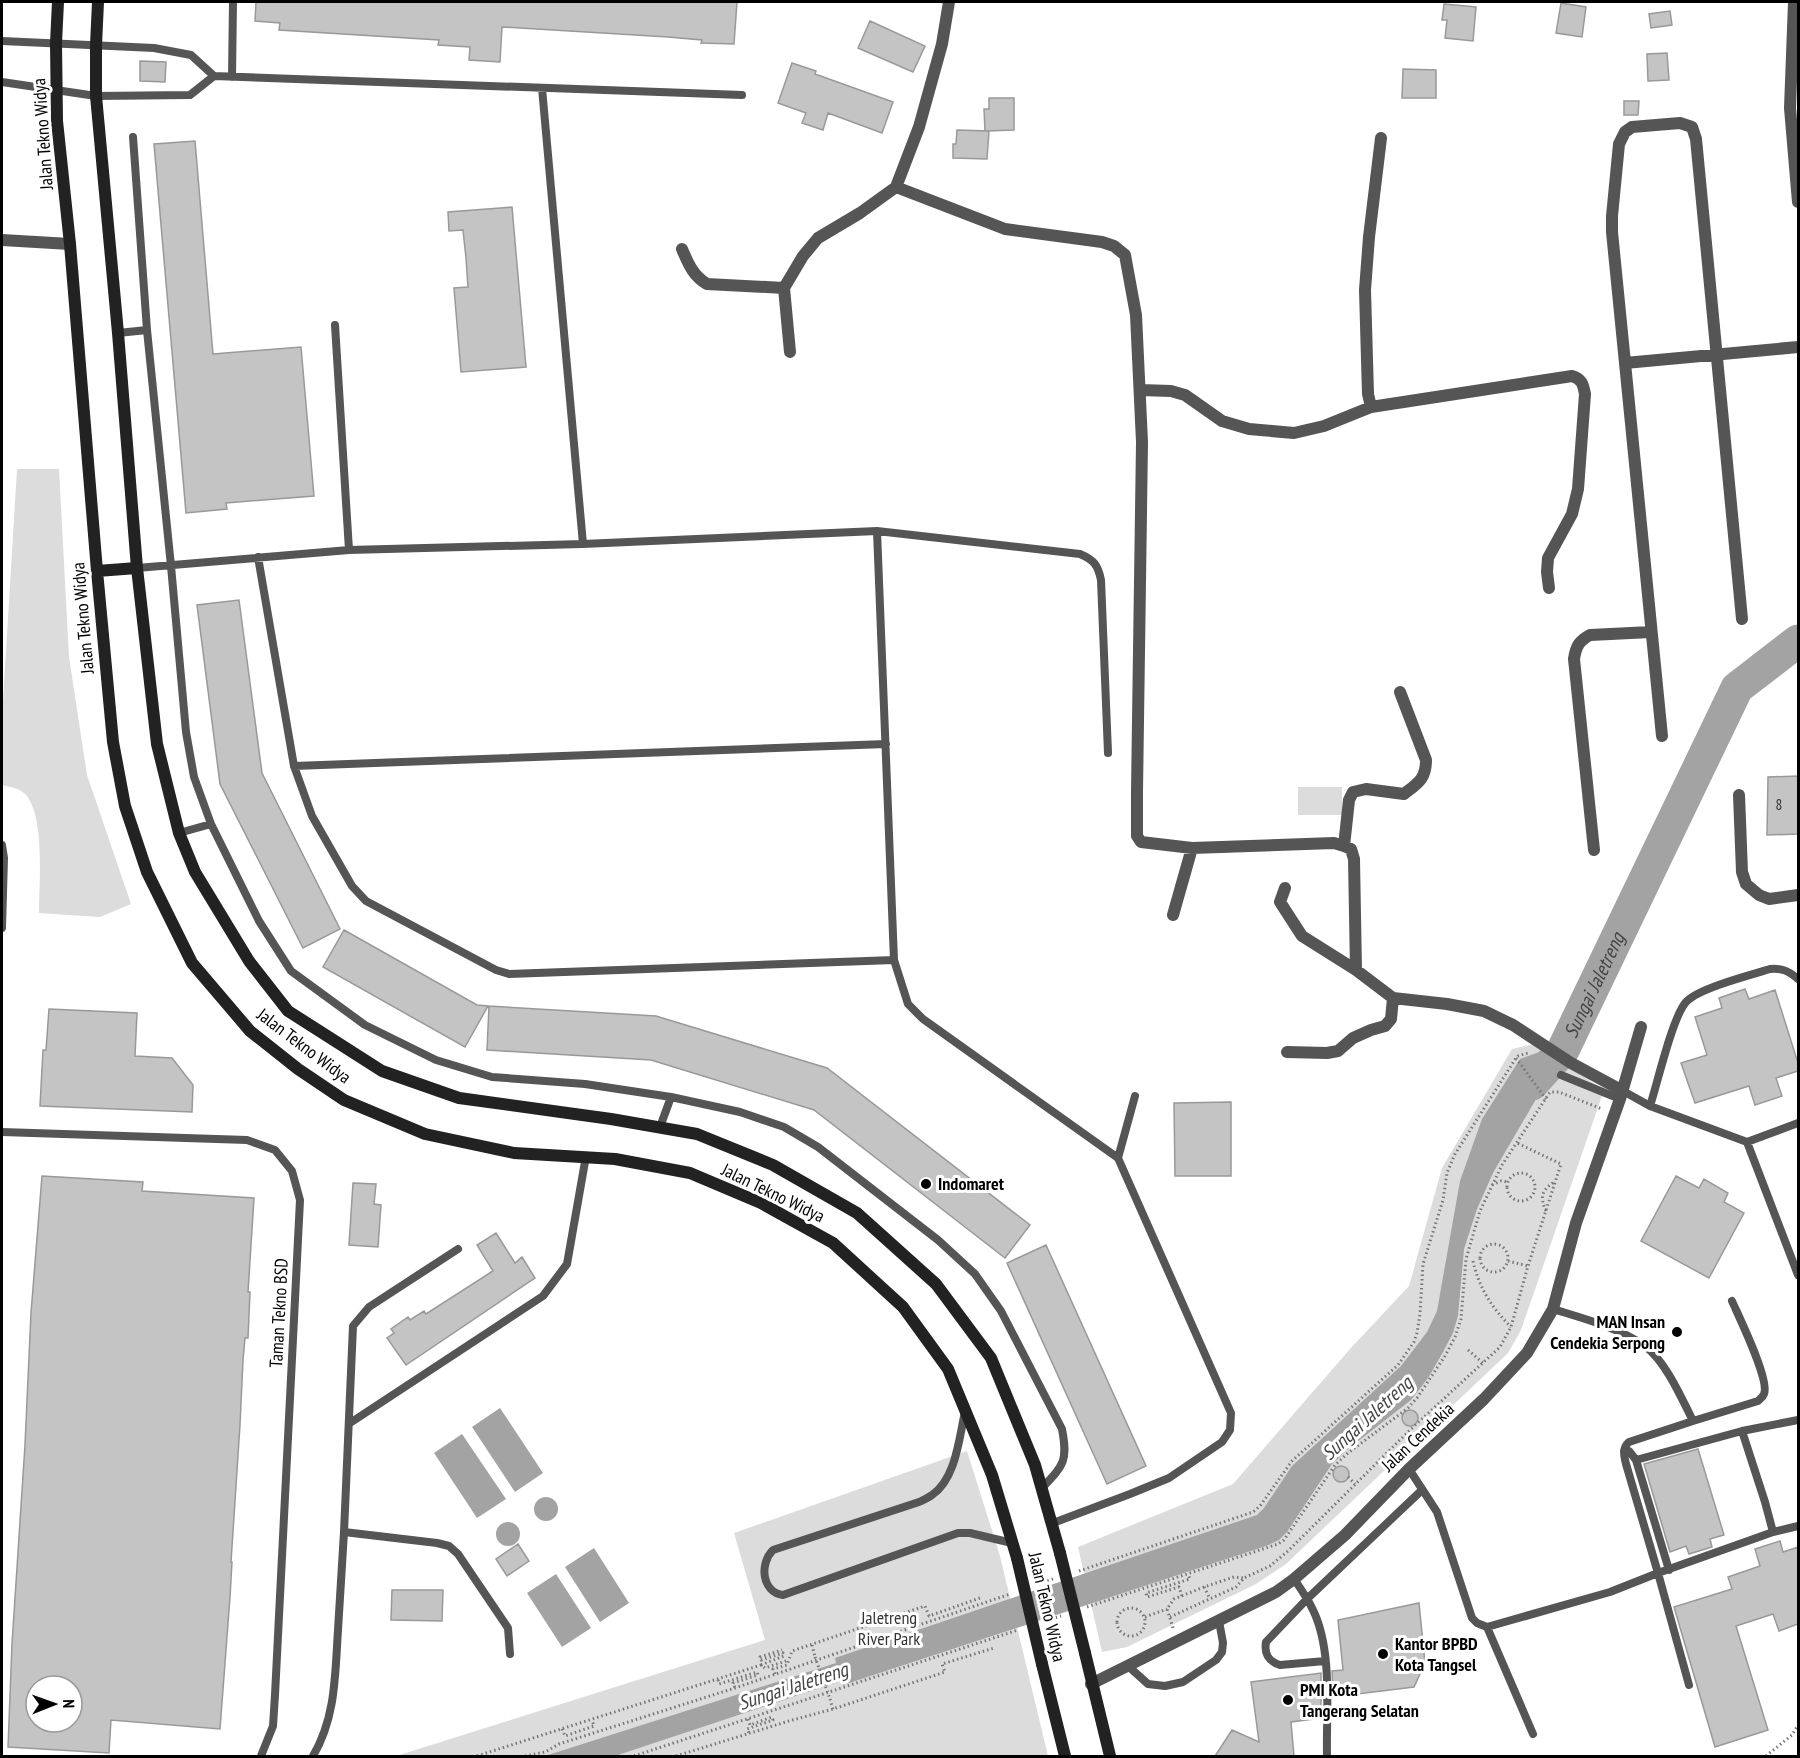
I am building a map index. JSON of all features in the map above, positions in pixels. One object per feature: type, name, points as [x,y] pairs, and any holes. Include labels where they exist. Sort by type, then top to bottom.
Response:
[{"type":"main road","name":"Jalan Tekno Widya","points":[[58,2],[57,121],[70,244],[113,742],[125,806],[147,872],[192,963],[250,1031],[298,1069],[344,1100],[425,1134],[514,1153],[615,1159],[690,1173],[761,1203],[834,1244],[903,1307],[948,1369],[992,1475],[1017,1558],[1065,1756]]},
{"type":"main road","name":"Jalan Tekno Widya","points":[[98,2],[96,96],[137,567],[157,744],[179,833],[195,872],[249,961],[288,1011],[382,1071],[459,1098],[611,1119],[697,1134],[773,1166],[857,1213],[936,1284],[991,1358],[1035,1465],[1053,1523],[1110,1756]]},
{"type":"main road","points":[[97,571],[137,567]]},
{"type":"street","points":[[790,352],[784,288],[802,256],[818,238],[860,213],[896,187],[919,127],[942,44],[949,2]]},
{"type":"street","points":[[1794,2],[1790,108],[1798,202]]},
{"type":"street","points":[[1662,736],[1612,216],[1619,144],[1625,132],[1632,127],[1680,123],[1692,127],[1696,138],[1742,619]]},
{"type":"street","points":[[1371,407],[1368,394],[1365,290],[1381,138]]},
{"type":"street","points":[[896,187],[1005,229],[1102,242],[1114,246],[1125,255],[1136,315],[1142,442],[1137,836],[1141,842],[1149,844],[1192,848],[1334,843],[1351,849],[1354,859],[1356,970]]},
{"type":"street","points":[[2,240],[70,244]]},
{"type":"street","points":[[682,249],[698,279],[707,284],[784,288]]},
{"type":"street","points":[[1625,363],[1798,347]]},
{"type":"street","points":[[1140,390],[1171,391],[1185,395],[1222,421],[1249,429],[1293,433],[1324,426],[1371,407],[1572,376],[1579,378],[1583,383],[1585,394],[1578,489],[1572,514],[1548,558],[1546,572],[1549,588]]},
{"type":"street","points":[[1594,850],[1574,658],[1576,647],[1581,639],[1590,635],[1652,632]]},
{"type":"street","points":[[1344,846],[1349,800],[1353,792],[1366,789],[1404,794],[1418,784],[1426,772],[1426,760],[1400,692]]},
{"type":"street","points":[[1739,795],[1742,872],[1746,884],[1759,895],[1769,899],[1798,895]]},
{"type":"street","points":[[1173,915],[1192,848]]},
{"type":"street","points":[[1285,888],[1280,902],[1302,936],[1356,970],[1393,998],[1484,1011],[1512,1025],[1621,1095]]},
{"type":"street","points":[[1287,1052],[1338,1051],[1353,1038],[1371,1029],[1385,1026],[1391,1019],[1393,998]]},
{"type":"street","name":"Jalan Cendekia","points":[[1091,1684],[1276,1592],[1345,1535],[1409,1469],[1484,1399],[1527,1353],[1553,1309],[1576,1223],[1615,1114],[1641,1027]]},
{"type":"lane","points":[[232,76],[233,2]]},
{"type":"lane","points":[[2,41],[154,48],[191,55],[214,76]]},
{"type":"lane","points":[[2,82],[96,96],[190,95],[214,76],[742,95]]},
{"type":"lane","points":[[542,88],[583,544]]},
{"type":"lane","points":[[134,137],[147,330],[186,732],[194,777],[211,824],[259,921],[291,971],[365,1025],[436,1060],[492,1077],[585,1084],[671,1097],[740,1112],[784,1127],[818,1147],[938,1240],[975,1274],[1001,1311],[1062,1429],[1065,1461],[1042,1488]]},
{"type":"lane","points":[[335,325],[349,550]]},
{"type":"lane","points":[[118,333],[147,330]]},
{"type":"lane","points":[[877,531],[894,960],[908,1004],[923,1019],[1118,1158],[1231,1413],[1230,1430],[1222,1442],[1169,1478],[1053,1523]]},
{"type":"lane","points":[[137,567],[349,550],[583,544],[877,531],[1080,554],[1091,558],[1098,567],[1101,580],[1108,753]]},
{"type":"lane","points":[[258,557],[294,766],[312,816],[352,886],[366,901],[496,970],[509,974],[894,960]]},
{"type":"lane","points":[[294,766],[886,744]]},
{"type":"lane","points":[[179,833],[211,824]]},
{"type":"lane","points":[[2,845],[4,858],[2,928]]},
{"type":"lane","points":[[1650,1106],[1676,1019],[1686,1002],[1699,993],[1770,969],[1781,968],[1798,979]]},
{"type":"lane","points":[[1561,1076],[1621,1095],[1747,1142],[1798,1123]]},
{"type":"lane","points":[[1118,1158],[1135,1096]]},
{"type":"lane","points":[[660,1127],[671,1097]]},
{"type":"lane","name":"Taman Tekno BSD","points":[[2,1132],[247,1140],[275,1150],[292,1170],[300,1200],[275,1695],[273,1726],[261,1756]]},
{"type":"lane","points":[[1747,1142],[1798,1275]]},
{"type":"lane","points":[[350,1423],[543,1296],[567,1264],[586,1156]]},
{"type":"lane","points":[[313,1756],[330,1718],[334,1686],[350,1423],[352,1326],[369,1306],[458,1249]]},
{"type":"lane","points":[[1689,1685],[1626,1464],[1624,1450],[1629,1442],[1758,1401],[1764,1394],[1765,1383],[1761,1368],[1732,1301]]},
{"type":"lane","points":[[1553,1309],[1600,1324],[1646,1347],[1660,1362],[1693,1421]]},
{"type":"lane","points":[[965,1410],[952,1468],[943,1484],[933,1495],[919,1502],[773,1550],[766,1556],[765,1576],[772,1591],[776,1594],[791,1594],[958,1533],[970,1533],[1012,1543]]},
{"type":"lane","points":[[1636,1460],[1742,1431],[1798,1420]]},
{"type":"lane","points":[[1742,1431],[1773,1532]]},
{"type":"lane","points":[[1624,1450],[1629,1451],[1636,1460],[1669,1570]]},
{"type":"lane","points":[[1409,1469],[1437,1512],[1472,1618],[1487,1627],[1610,1592],[1773,1532],[1798,1526]]},
{"type":"lane","points":[[1325,1661],[1280,1665],[1273,1663],[1268,1659],[1266,1653],[1266,1642],[1307,1599],[1422,1490]]},
{"type":"lane","points":[[344,1532],[449,1546],[458,1554],[508,1628],[510,1654]]},
{"type":"lane","points":[[1294,1578],[1313,1610],[1319,1626],[1325,1661],[1327,1756]]},
{"type":"lane","points":[[1128,1666],[1148,1684],[1165,1686],[1183,1682],[1216,1660],[1221,1652],[1223,1643],[1219,1621]]},
{"type":"lane","points":[[1487,1627],[1533,1734]]},
{"type":"path","points":[[1073,1573],[1253,1512],[1260,1506],[1292,1461],[1398,1365],[1414,1342],[1417,1333],[1424,1264],[1443,1200],[1450,1165],[1455,1154],[1518,1056],[1547,1047]]},
{"type":"path","points":[[1517,1059],[1545,1098]]},
{"type":"path","points":[[1082,1609],[1278,1544],[1284,1540],[1335,1465],[1412,1403],[1432,1377],[1455,1337],[1461,1319],[1466,1259],[1480,1211],[1491,1185],[1545,1098],[1550,1092],[1559,1092],[1615,1114]]},
{"type":"path","points":[[1170,1617],[1236,1587],[1244,1578],[1270,1566],[1411,1429],[1500,1347],[1511,1327],[1561,1164],[1517,1143]]},
{"type":"path","points":[[1524,1173],[1531,1177],[1534,1190],[1530,1197],[1516,1200],[1510,1196],[1507,1182],[1511,1176],[1524,1173]]},
{"type":"path","points":[[1491,1185],[1501,1181],[1507,1182]]},
{"type":"path","points":[[1546,1212],[1542,1201],[1543,1192],[1556,1181]]},
{"type":"path","points":[[1534,1190],[1543,1192]]},
{"type":"path","points":[[1491,1244],[1498,1244],[1508,1254],[1508,1260],[1504,1268],[1497,1272],[1489,1272],[1483,1267],[1480,1259],[1481,1252],[1491,1244]]},
{"type":"path","points":[[1466,1259],[1473,1261],[1480,1259]]},
{"type":"path","points":[[1508,1260],[1528,1266]]},
{"type":"path","points":[[1473,1261],[1485,1294],[1511,1327]]},
{"type":"path","points":[[1468,1350],[1483,1363]]},
{"type":"path","points":[[1348,1477],[1356,1484]]},
{"type":"path","points":[[1182,1596],[1179,1587],[1147,1598],[1146,1593],[1190,1579],[1188,1574]]},
{"type":"path","points":[[1029,1588],[1062,1576]]},
{"type":"path","points":[[1145,1617],[1167,1609],[1174,1599],[1204,1587],[1234,1577],[1244,1578]]},
{"type":"path","points":[[1204,1587],[1210,1599]]},
{"type":"path","points":[[525,1756],[545,1752],[558,1744],[735,1688],[1018,1592]]},
{"type":"path","points":[[775,1674],[773,1669],[787,1665],[792,1651],[926,1606],[929,1616],[980,1598]]},
{"type":"path","points":[[1126,1608],[1141,1611],[1145,1617],[1142,1632],[1136,1636],[1128,1637],[1117,1627],[1116,1619],[1126,1608]]},
{"type":"path","points":[[1167,1609],[1178,1641]]},
{"type":"path","points":[[1038,1623],[1071,1612]]},
{"type":"path","points":[[634,1756],[1027,1627]]},
{"type":"path","points":[[812,1645],[833,1709]]},
{"type":"path","points":[[676,1756],[833,1709],[945,1672],[942,1664],[994,1648]]},
{"type":"path","points":[[477,1756],[761,1665],[784,1656],[783,1653],[761,1660],[760,1657],[782,1650]]},
{"type":"path","points":[[761,1665],[765,1668],[789,1660]]},
{"type":"path","points":[[717,1679],[719,1684],[757,1672],[758,1675],[733,1683],[735,1688]]},
{"type":"path","points":[[748,1719],[750,1725],[772,1717],[773,1720],[747,1729],[749,1733]]},
{"type":"path","points":[[562,1729],[565,1736],[594,1726],[592,1720]]},
{"type":"path","points":[[1766,1756],[1792,1735],[1798,1725]]},
{"type":"path","points":[[580,1731],[581,1737]]},
{"type":"green space","points":[[17,469],[59,469],[69,657],[87,775],[131,904],[100,917],[39,913],[40,852],[33,807],[21,791],[2,785],[2,717]]},
{"type":"green space","points":[[1298,787],[1342,787],[1342,815],[1298,815]]},
{"type":"green space","points":[[1534,1044],[1604,1090],[1521,1330],[1508,1353],[1286,1564],[1256,1584],[1127,1647],[1102,1652],[1078,1547],[1233,1484],[1350,1349],[1409,1286],[1442,1168],[1512,1049]]},
{"type":"green space","name":"Jaletreng River Park","points":[[967,1451],[1000,1556],[1048,1756],[396,1756],[765,1640],[734,1533]]},
{"type":"water","points":[[1556,1046],[1571,1056],[1551,1081],[1546,1082],[1493,1173],[1477,1209],[1464,1249],[1458,1316],[1453,1333],[1442,1354],[1428,1378],[1411,1400],[1332,1464],[1287,1532],[1279,1540],[843,1685],[841,1681],[615,1756],[545,1756],[836,1663],[835,1658],[1257,1515],[1292,1466],[1401,1366],[1427,1332],[1437,1311],[1460,1181],[1482,1119],[1520,1059]]},
{"type":"water","points":[[500,1408],[543,1473],[515,1492],[472,1427]]},
{"type":"water","points":[[462,1434],[506,1499],[477,1518],[434,1453]]},
{"type":"water","points":[[541,1497],[551,1497],[558,1504],[558,1514],[551,1521],[541,1521],[534,1514],[534,1504]]},
{"type":"water","points":[[503,1522],[513,1522],[520,1529],[520,1539],[513,1546],[503,1546],[496,1539],[496,1529]]},
{"type":"water","points":[[594,1548],[629,1603],[600,1622],[565,1567]]},
{"type":"water","points":[[556,1574],[591,1628],[562,1647],[527,1593]]},
{"type":"building","points":[[256,2],[737,2],[734,44],[701,43],[702,40],[668,37],[502,27],[500,62],[469,60],[470,47],[438,45],[439,40],[279,30],[280,23],[255,21]]},
{"type":"building","points":[[1561,3],[1586,7],[1582,37],[1556,33]]},
{"type":"building","points":[[1444,4],[1476,7],[1473,41],[1445,38],[1447,20],[1442,20]]},
{"type":"building","points":[[1670,11],[1672,25],[1651,28],[1649,14]]},
{"type":"building","points":[[870,21],[925,46],[913,72],[858,48]]},
{"type":"building","points":[[1667,53],[1669,80],[1648,81],[1647,54]]},
{"type":"building","points":[[140,61],[166,62],[165,82],[140,81]]},
{"type":"building","points":[[792,63],[816,71],[815,74],[893,102],[882,133],[828,113],[823,130],[802,123],[806,113],[778,103]]},
{"type":"building","points":[[1403,69],[1436,70],[1436,98],[1402,98]]},
{"type":"building","points":[[989,98],[1014,98],[1014,130],[985,131],[984,109],[989,109]]},
{"type":"building","points":[[1624,101],[1639,101],[1638,115],[1624,115]]},
{"type":"building","points":[[957,130],[989,131],[987,159],[953,158],[953,144],[956,144]]},
{"type":"building","points":[[195,141],[213,354],[301,347],[314,496],[226,503],[227,509],[186,513],[154,144]]},
{"type":"building","points":[[512,207],[526,367],[461,372],[454,288],[468,287],[466,258],[463,230],[449,231],[448,212]]},
{"type":"building","points":[[239,600],[262,773],[340,929],[303,948],[220,784],[197,605]]},
{"type":"building","points":[[1798,776],[1798,834],[1767,835],[1768,777]]},
{"type":"building","points":[[344,930],[477,1005],[488,1006],[465,1047],[323,967]]},
{"type":"building","points":[[1745,989],[1749,999],[1775,990],[1798,1063],[1798,1071],[1776,1078],[1782,1096],[1755,1105],[1749,1086],[1695,1103],[1681,1063],[1707,1055],[1695,1017],[1722,1008],[1719,998]]},
{"type":"building","points":[[489,1006],[656,1016],[827,1068],[1030,1225],[1005,1258],[814,1110],[651,1060],[487,1050]]},
{"type":"building","points":[[49,1009],[137,1013],[135,1056],[172,1058],[193,1085],[192,1112],[40,1106],[43,1050],[46,1050]]},
{"type":"building","points":[[1231,1102],[1231,1176],[1175,1176],[1174,1103]]},
{"type":"building","points":[[42,1176],[143,1182],[142,1191],[254,1198],[248,1292],[250,1292],[248,1338],[245,1338],[243,1360],[220,1729],[111,1720],[109,1753],[8,1747],[31,1313]]},
{"type":"building","points":[[1676,1176],[1699,1188],[1704,1179],[1728,1193],[1724,1202],[1744,1213],[1709,1278],[1641,1241]]},
{"type":"building","points":[[353,1183],[376,1184],[374,1204],[381,1205],[378,1247],[349,1245]]},
{"type":"building","points":[[496,1233],[515,1263],[522,1257],[535,1278],[406,1365],[387,1338],[394,1333],[391,1329],[408,1317],[410,1320],[424,1311],[426,1314],[493,1271],[477,1245]]},
{"type":"building","points":[[1046,1245],[1146,1466],[1107,1484],[1007,1263]]},
{"type":"building","points":[[1410,1410],[1418,1418],[1410,1426],[1402,1418]]},
{"type":"building","points":[[1698,1449],[1724,1535],[1710,1539],[1712,1547],[1689,1554],[1686,1546],[1670,1552],[1644,1464]]},
{"type":"building","points":[[1341,1466],[1349,1474],[1341,1482],[1333,1474]]},
{"type":"building","points":[[1780,1541],[1783,1552],[1798,1547],[1798,1624],[1779,1631],[1773,1614],[1736,1626],[1768,1730],[1715,1747],[1674,1607],[1732,1589],[1728,1577],[1760,1566],[1755,1549]]},
{"type":"building","points":[[518,1544],[529,1561],[507,1576],[496,1559]]},
{"type":"building","points":[[392,1590],[443,1590],[442,1621],[391,1620]]},
{"type":"building","name":"Kantor BPBD Kota Tangsel","points":[[1419,1603],[1425,1663],[1414,1687],[1333,1697],[1332,1671],[1343,1670],[1338,1620]]},
{"type":"building","name":"PMI Kota Tangerang Selatan","points":[[1321,1673],[1321,1718],[1291,1722],[1294,1756],[1215,1756],[1232,1730],[1259,1742],[1251,1682]]},
{"type":"waterway","name":"Sungai Jaletreng","points":[[1532,1084],[1563,1050],[1737,688],[1798,641]]},
{"type":"place","name":"Indomaret","points":[[926,1184]]},
{"type":"place","name":"MAN Insan Cendekia Serpong","points":[[1677,1332]]},
{"type":"place","name":"Kantor BPBD Kota Tangsel","points":[[1383,1654]]},
{"type":"place","name":"PMI Kota Tangerang Selatan","points":[[1288,1700]]}]
